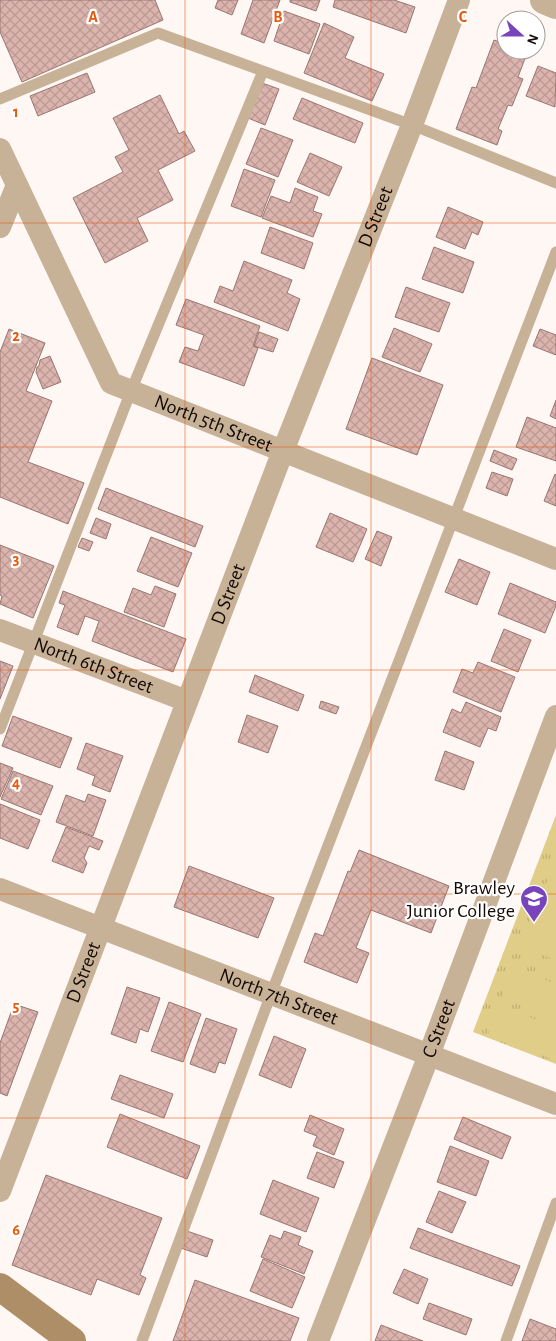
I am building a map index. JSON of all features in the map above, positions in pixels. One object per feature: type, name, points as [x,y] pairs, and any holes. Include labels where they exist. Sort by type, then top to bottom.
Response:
[{"type":"main road","points":[[0,1287],[72,1341]]},
{"type":"street","name":"D Street","points":[[0,1191],[187,701],[459,0]]},
{"type":"street","points":[[544,0],[556,5]]},
{"type":"street","name":"North 5th Street","points":[[0,149],[111,383],[556,559]]},
{"type":"street","points":[[0,227],[17,185]]},
{"type":"street","name":"North 6th Street","points":[[0,630],[187,701]]},
{"type":"street","name":"C Street","points":[[318,1341],[429,1055],[556,716]]},
{"type":"street","name":"North 7th Street","points":[[0,890],[556,1104]]},
{"type":"lane","points":[[0,99],[158,33],[412,125],[556,183]]},
{"type":"lane","points":[[0,729],[131,391],[263,71]]},
{"type":"lane","points":[[142,1341],[271,994],[556,252]]},
{"type":"lane","points":[[506,1341],[556,1203]]},
{"type":"green space","name":"Brawley Junior College","points":[[556,815],[556,1064],[473,1032]]},
{"type":"green space","points":[[548,879],[556,882],[556,915],[537,908]]},
{"type":"green space","points":[[531,918],[556,927],[556,960],[520,947]]},
{"type":"green space","points":[[513,968],[556,984],[556,1017],[502,997]]},
{"type":"green space","points":[[499,1006],[556,1027],[556,1050],[552,1059],[488,1035]]},
{"type":"building","points":[[0,0],[155,0],[163,20],[22,82],[0,32]]},
{"type":"building","points":[[218,0],[238,0],[232,15],[215,8]]},
{"type":"building","points":[[253,0],[280,0],[264,43],[241,34]]},
{"type":"building","points":[[290,0],[320,0],[316,11],[290,2]]},
{"type":"building","points":[[335,0],[394,0],[415,7],[406,33],[333,7]]},
{"type":"building","points":[[284,11],[320,24],[309,54],[274,41]]},
{"type":"building","points":[[324,23],[354,37],[345,58],[384,74],[372,101],[304,73]]},
{"type":"building","points":[[494,40],[496,41],[496,60],[524,60],[518,77],[523,79],[512,106],[508,105],[498,129],[502,131],[497,145],[456,129],[472,87],[476,88]]},
{"type":"building","points":[[538,66],[556,73],[555,107],[526,96]]},
{"type":"building","points":[[87,73],[95,92],[38,116],[30,96]]},
{"type":"building","points":[[262,83],[279,89],[265,125],[248,118]]},
{"type":"building","points":[[160,95],[179,134],[184,131],[195,151],[158,170],[173,200],[137,218],[148,241],[105,263],[73,198],[123,172],[115,157],[129,150],[113,118]]},
{"type":"building","points":[[302,98],[363,123],[355,143],[293,119]]},
{"type":"building","points":[[261,128],[293,140],[278,177],[246,164]]},
{"type":"building","points":[[310,153],[342,167],[329,196],[297,182]]},
{"type":"building","points":[[244,169],[275,180],[261,217],[231,206]]},
{"type":"building","points":[[295,188],[318,197],[313,211],[322,214],[313,237],[262,218],[271,196],[290,203]]},
{"type":"building","points":[[448,207],[483,222],[478,235],[472,232],[465,249],[436,237]]},
{"type":"building","points":[[270,227],[313,243],[304,269],[261,253]]},
{"type":"building","points":[[434,247],[474,262],[463,293],[422,279]]},
{"type":"building","points":[[244,261],[292,280],[287,293],[300,299],[288,331],[214,302],[220,286],[233,291]]},
{"type":"building","points":[[406,287],[450,303],[439,332],[395,317]]},
{"type":"building","points":[[186,299],[260,326],[253,346],[258,348],[244,386],[179,362],[185,347],[198,351],[204,335],[176,325]]},
{"type":"building","points":[[394,328],[432,344],[420,372],[382,357]]},
{"type":"building","points":[[9,329],[45,343],[26,391],[52,401],[28,462],[84,483],[68,524],[0,497],[0,352]]},
{"type":"building","points":[[540,329],[556,335],[556,355],[533,346]]},
{"type":"building","points":[[259,332],[278,339],[273,352],[254,346]]},
{"type":"building","points":[[50,356],[61,382],[43,389],[36,372],[37,367],[40,360]]},
{"type":"building","points":[[372,358],[443,385],[417,455],[346,429]]},
{"type":"building","points":[[556,400],[556,419],[550,416]]},
{"type":"building","points":[[527,417],[556,428],[556,461],[516,447]]},
{"type":"building","points":[[494,450],[517,459],[512,470],[490,461]]},
{"type":"building","points":[[492,472],[513,479],[507,496],[486,488]]},
{"type":"building","points":[[556,475],[556,506],[544,501]]},
{"type":"building","points":[[106,488],[203,526],[195,547],[98,509]]},
{"type":"building","points":[[330,513],[367,529],[353,562],[316,547]]},
{"type":"building","points":[[96,518],[111,524],[106,539],[90,533]]},
{"type":"building","points":[[377,531],[392,537],[381,566],[365,559]]},
{"type":"building","points":[[151,537],[192,553],[178,587],[137,571]]},
{"type":"building","points":[[82,538],[93,542],[89,551],[78,547]]},
{"type":"building","points":[[0,545],[54,566],[33,618],[0,604],[2,596],[0,595]]},
{"type":"building","points":[[459,559],[490,572],[477,605],[445,592]]},
{"type":"building","points":[[510,583],[556,602],[545,633],[498,614]]},
{"type":"building","points":[[155,586],[176,594],[164,627],[124,612],[133,588],[151,595]]},
{"type":"building","points":[[63,591],[186,639],[173,672],[92,641],[99,621],[85,616],[78,635],[57,627],[65,605],[59,603]]},
{"type":"building","points":[[504,629],[531,640],[518,672],[491,661]]},
{"type":"building","points":[[0,661],[13,666],[0,699]]},
{"type":"building","points":[[478,662],[515,677],[501,712],[453,692],[462,669],[473,673]]},
{"type":"building","points":[[255,675],[304,695],[298,711],[249,692]]},
{"type":"building","points":[[321,701],[339,707],[336,714],[319,708]]},
{"type":"building","points":[[466,702],[501,717],[496,731],[488,728],[480,747],[443,732],[452,709],[461,713]]},
{"type":"building","points":[[247,715],[278,726],[268,753],[238,742]]},
{"type":"building","points":[[13,716],[72,738],[60,768],[2,746]]},
{"type":"building","points":[[86,743],[123,756],[110,792],[92,785],[95,776],[77,769]]},
{"type":"building","points":[[445,751],[474,762],[464,790],[435,780]]},
{"type":"building","points":[[0,763],[13,768],[0,797]]},
{"type":"building","points":[[13,771],[53,786],[41,815],[1,799]]},
{"type":"building","points":[[88,794],[106,800],[93,836],[56,822],[66,795],[85,802]]},
{"type":"building","points":[[0,804],[40,820],[28,849],[0,838]]},
{"type":"building","points":[[66,827],[103,841],[99,850],[89,846],[84,858],[87,863],[83,873],[52,861]]},
{"type":"building","points":[[359,850],[449,886],[431,933],[371,910],[356,948],[369,953],[357,983],[304,962],[315,933],[323,936],[348,871],[350,872]]},
{"type":"building","points":[[189,866],[274,898],[258,938],[174,907]]},
{"type":"building","points":[[127,987],[160,998],[148,1032],[140,1029],[136,1043],[111,1034]]},
{"type":"building","points":[[169,1002],[201,1014],[183,1062],[151,1051]]},
{"type":"building","points":[[14,1004],[38,1012],[7,1096],[0,1093],[0,1043]]},
{"type":"building","points":[[206,1018],[237,1029],[225,1064],[219,1062],[215,1073],[190,1064]]},
{"type":"building","points":[[274,1036],[306,1049],[291,1088],[259,1075]]},
{"type":"building","points":[[120,1075],[173,1094],[164,1118],[111,1099]]},
{"type":"building","points":[[120,1114],[200,1146],[187,1179],[107,1147]]},
{"type":"building","points":[[310,1115],[344,1129],[334,1155],[313,1146],[317,1136],[304,1131]]},
{"type":"building","points":[[463,1117],[511,1137],[502,1159],[454,1139]]},
{"type":"building","points":[[450,1146],[489,1161],[476,1196],[437,1182]]},
{"type":"building","points":[[317,1152],[344,1162],[334,1188],[307,1178]]},
{"type":"building","points":[[46,1175],[162,1218],[140,1275],[146,1278],[139,1295],[97,1279],[91,1295],[12,1265]]},
{"type":"building","points":[[273,1180],[319,1198],[306,1232],[260,1214]]},
{"type":"building","points":[[439,1191],[466,1202],[452,1233],[426,1222]]},
{"type":"building","points":[[418,1228],[520,1266],[512,1286],[410,1248]]},
{"type":"building","points":[[184,1230],[213,1240],[207,1257],[178,1247]]},
{"type":"building","points":[[284,1231],[301,1237],[298,1245],[313,1251],[304,1274],[261,1257],[270,1235],[281,1239]]},
{"type":"building","points":[[263,1259],[305,1277],[292,1308],[250,1291]]},
{"type":"building","points":[[404,1269],[428,1279],[418,1304],[393,1293]]},
{"type":"building","points":[[195,1280],[299,1318],[290,1341],[173,1341]]},
{"type":"building","points":[[429,1303],[472,1319],[466,1335],[423,1319]]},
{"type":"building","points":[[530,1319],[556,1329],[556,1341],[522,1341]]},
{"type":"building","points":[[381,1325],[423,1341],[375,1341]]},
{"type":"place","name":"Brawley Junior College","points":[[534,923]]}]
